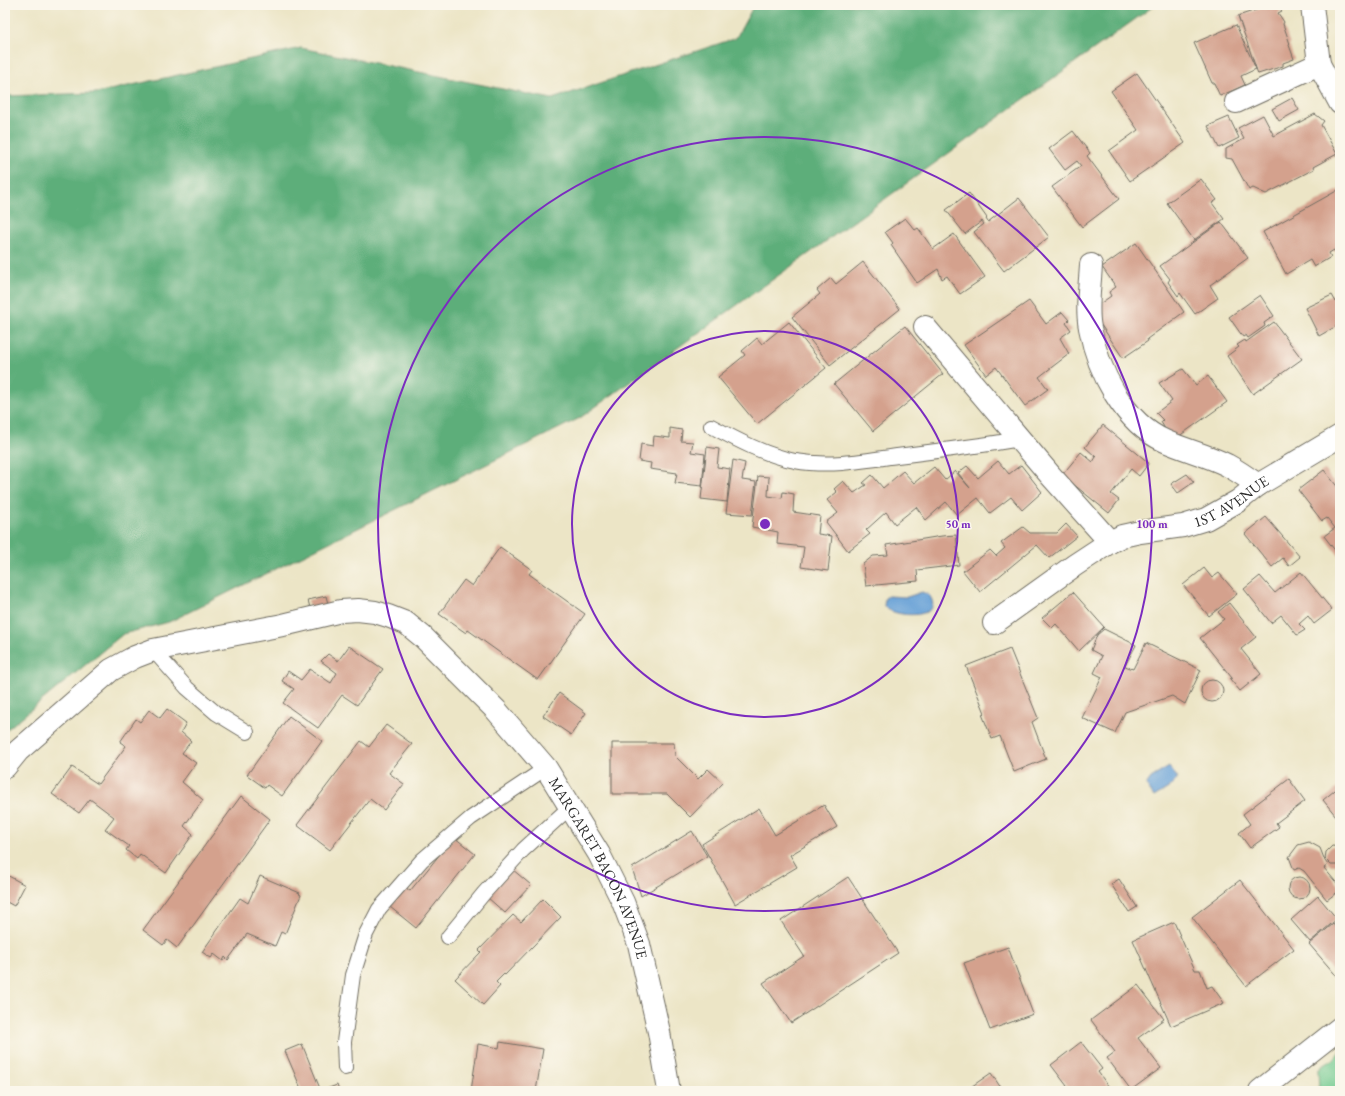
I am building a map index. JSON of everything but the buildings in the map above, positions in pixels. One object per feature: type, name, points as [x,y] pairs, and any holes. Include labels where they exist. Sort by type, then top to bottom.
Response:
[{"type":"street","points":[[1312,5],[1319,64],[1340,103]]},
{"type":"street","points":[[1236,102],[1319,64]]},
{"type":"street","points":[[1091,265],[1089,300],[1090,327],[1094,348],[1107,380],[1123,406],[1144,428],[1163,441],[1228,465],[1258,485]]},
{"type":"street","points":[[925,327],[1110,542]]},
{"type":"street","name":"1ST AVENUE","points":[[994,623],[1075,564],[1110,542],[1122,536],[1183,526],[1206,519],[1238,501],[1258,485],[1340,436]]},
{"type":"street","name":"MARGARET BACON AVENUE","points":[[5,767],[18,751],[111,670],[135,657],[153,650],[283,625],[341,611],[370,611],[388,616],[406,624],[423,637],[464,677],[496,710],[546,768],[599,854],[623,902],[639,944],[659,1032],[669,1091]]},
{"type":"street","points":[[1260,1091],[1340,1028]]},
{"type":"lane","points":[[711,426],[736,440],[770,454],[794,461],[819,464],[843,464],[1020,439]]},
{"type":"lane","points":[[153,650],[187,688],[216,713],[247,732]]},
{"type":"lane","points":[[345,1068],[344,1042],[352,975],[366,934],[379,909],[422,860],[471,818],[546,768]]},
{"type":"lane","points":[[448,937],[484,893],[523,850],[570,807]]},
{"type":"green space","points":[[754,5],[1155,5],[580,418],[169,622],[123,634],[5,731],[5,96],[96,93],[301,48],[552,99],[736,38]]},
{"type":"green space","points":[[1340,1051],[1340,1090],[1319,1091],[1318,1069],[1334,1059]]},
{"type":"water","points":[[922,592],[929,595],[933,603],[931,609],[925,612],[907,615],[890,610],[884,606],[885,598],[888,596],[907,597]]},
{"type":"water","points":[[1169,767],[1178,778],[1170,787],[1154,797],[1146,785],[1151,778]]}]
